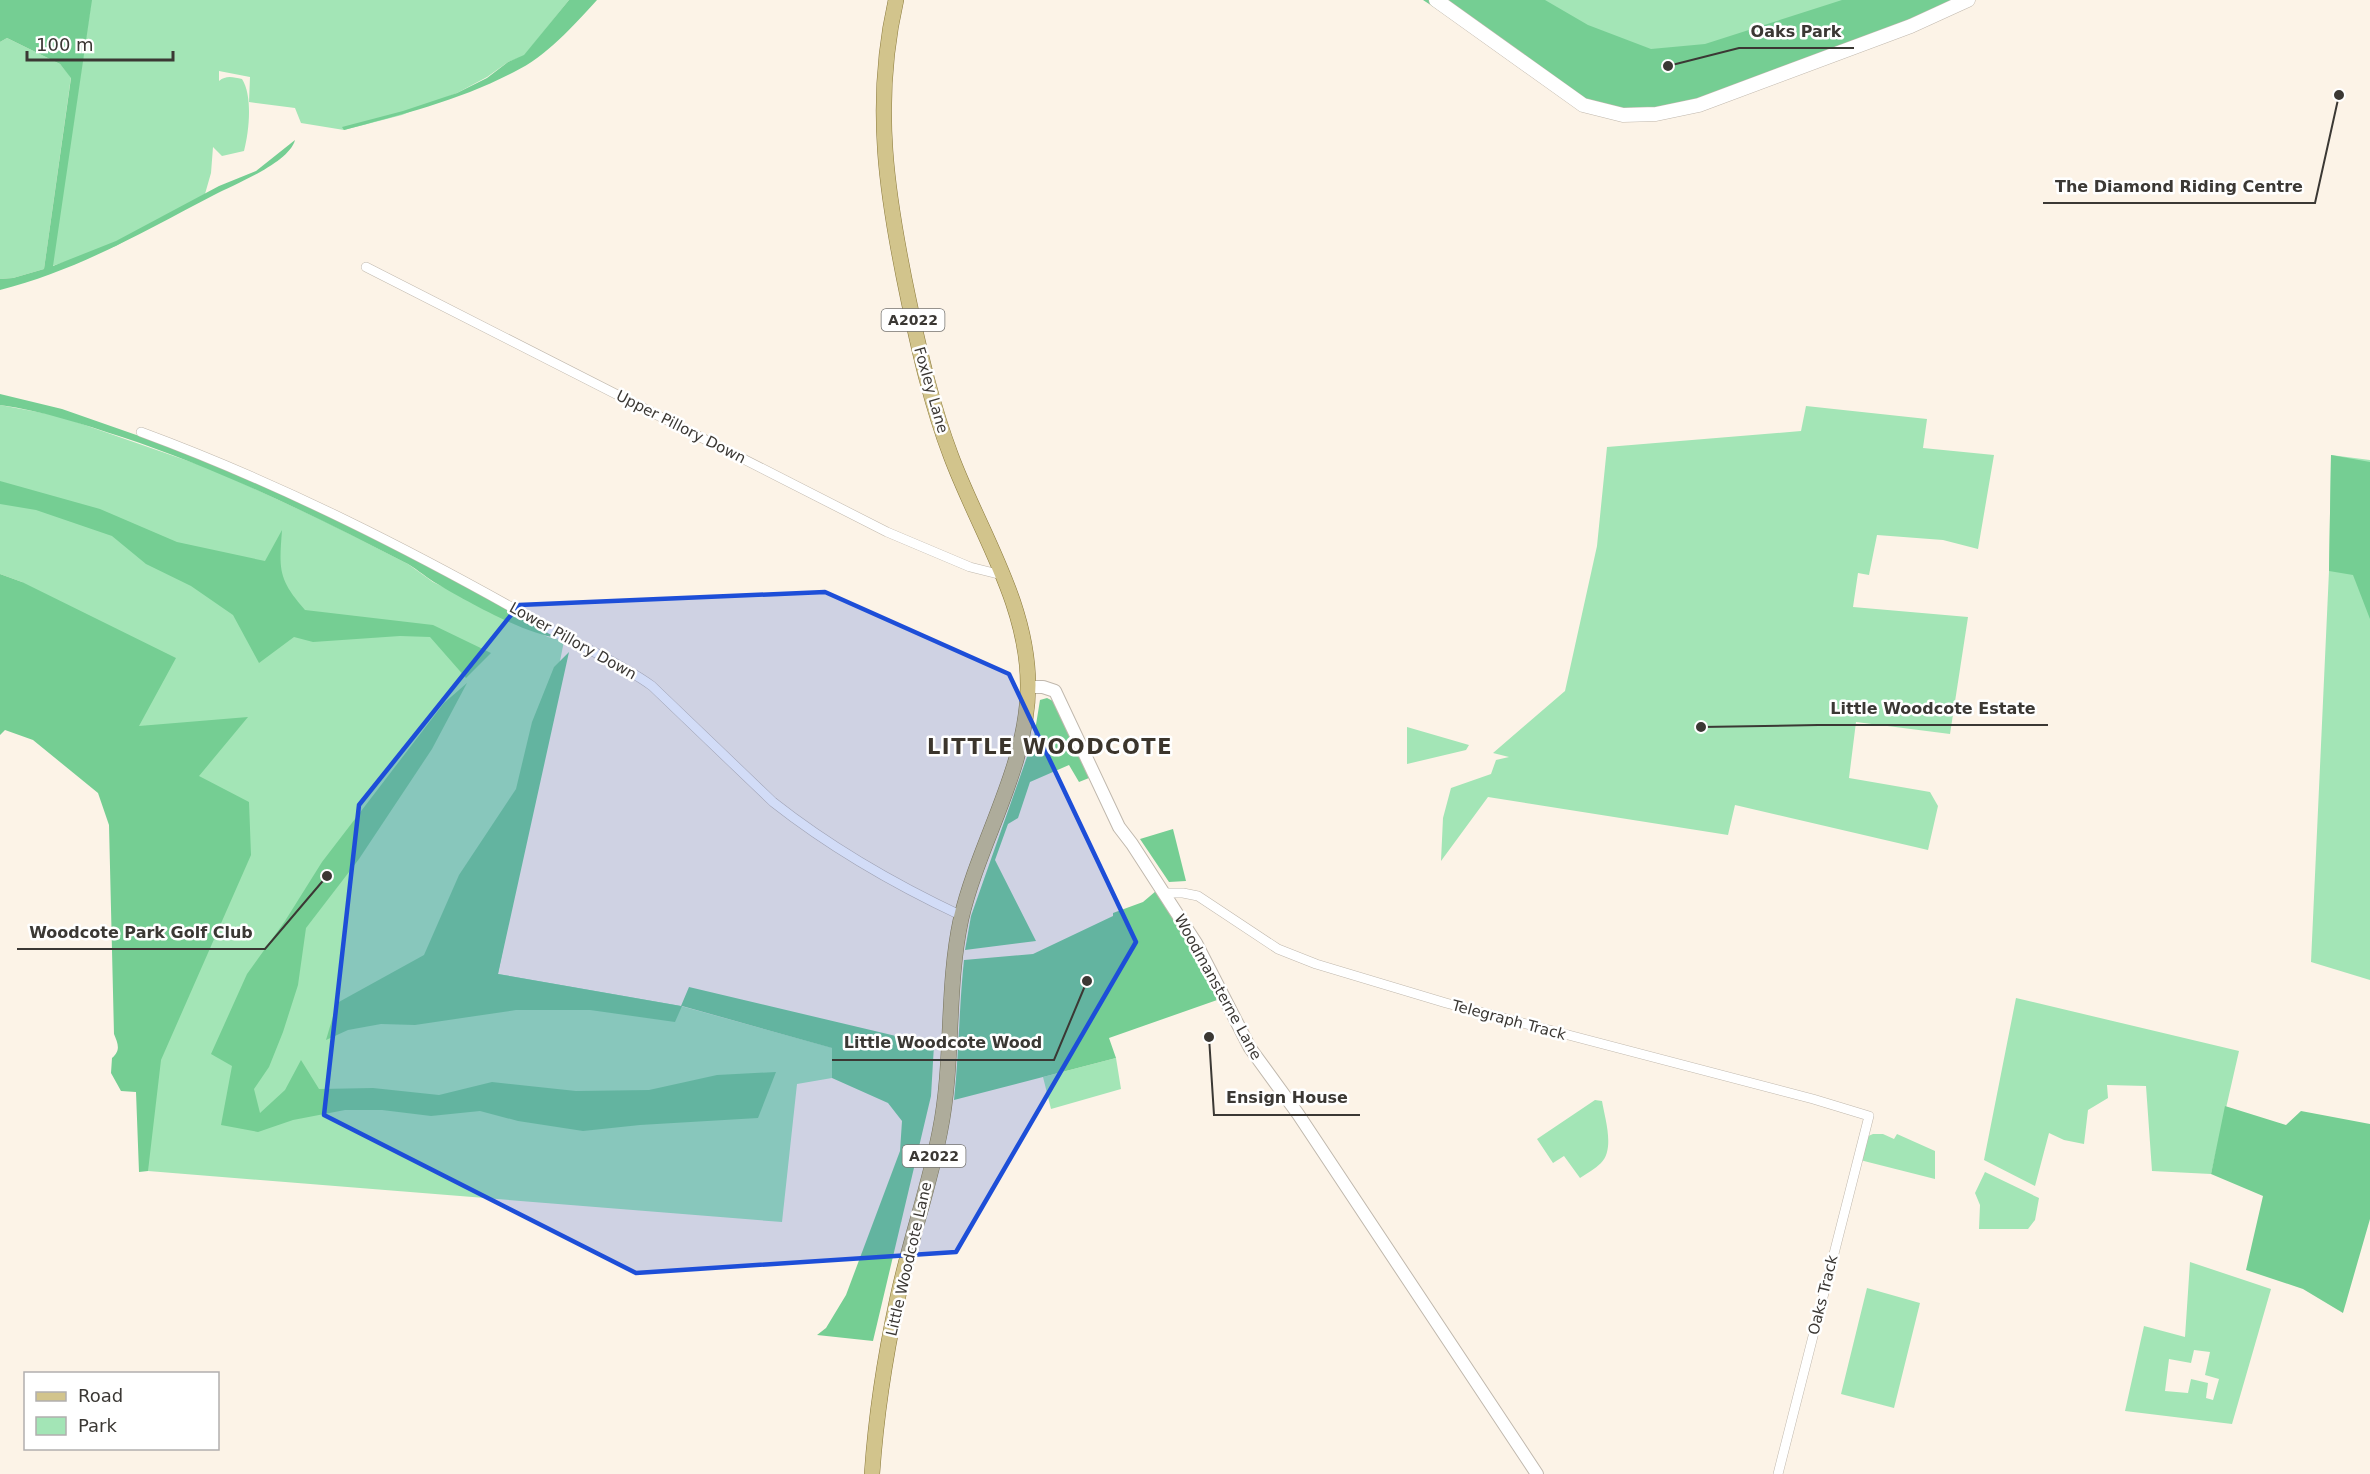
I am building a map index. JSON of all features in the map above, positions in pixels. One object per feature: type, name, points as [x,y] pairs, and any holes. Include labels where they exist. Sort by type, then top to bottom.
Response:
[{"type":"main road","name":"Foxley Lane","points":[[896,0],[886,59],[883,98],[884,158],[893,225],[916,337],[937,416],[951,457],[1021,624]]},
{"type":"main road","points":[[1436,0],[1583,105],[1623,115],[1656,114],[1699,105],[1911,26],[1968,0]]},
{"type":"main road","name":"Little Woodcote Lane","points":[[872,1474],[874,1440],[897,1301],[941,1128],[949,1066],[951,975],[962,915],[1022,735],[1028,687],[1021,624]]},
{"type":"street","name":"Upper Pillory Down","points":[[366,267],[887,532],[970,567],[1002,575]]},
{"type":"street","name":"Lower Pillory Down","points":[[141,432],[206,456],[292,494],[458,576],[580,647],[634,673],[652,686],[773,802],[791,816],[879,872],[926,899],[962,915]]},
{"type":"street","name":"Woodmansterne Lane","points":[[1028,687],[1043,687],[1055,691],[1119,827],[1196,943],[1250,1048],[1298,1114],[1537,1474]]},
{"type":"street","name":"Telegraph Track","points":[[1164,893],[1183,892],[1198,896],[1278,949],[1316,964],[1446,1003],[1813,1099],[1869,1116]]},
{"type":"street","name":"Oaks Track","points":[[1778,1474],[1869,1116]]},
{"type":"highlighted area","points":[[825,592],[1009,674],[1136,942],[956,1252],[636,1273],[324,1115],[359,805],[519,605]]},
{"type":"green space","points":[[0,0],[92,0],[53,266],[116,241],[219,186],[256,171],[295,140],[291,149],[260,172],[136,236],[56,272],[0,290],[0,279],[13,278],[44,269],[71,78],[60,64],[7,38],[0,42]]},
{"type":"green space","points":[[78,0],[569,0],[524,56],[508,62],[487,77],[457,93],[402,115],[344,130],[301,123],[295,108],[249,102],[250,77],[219,71],[219,81],[227,77],[242,79],[248,95],[249,114],[244,151],[222,156],[213,147],[211,173],[205,194],[116,246],[52,266],[91,3]]},
{"type":"green space","points":[[569,0],[597,0],[559,40],[526,65],[494,82],[452,99],[344,130],[342,127],[403,111],[457,93],[487,78],[508,62],[524,55]]},
{"type":"green space","points":[[1423,0],[1545,0],[1588,25],[1651,49],[1705,44],[1842,0],[1968,0],[1656,114],[1583,105]]},
{"type":"green space","points":[[1445,0],[1968,0],[1699,105]]},
{"type":"green space","points":[[7,38],[60,64],[71,77],[44,269],[13,278],[0,279],[0,42]]},
{"type":"green space","points":[[0,394],[62,409],[205,459],[281,492],[456,579],[558,638],[529,630],[495,615],[461,598],[408,564],[301,510],[231,479],[159,450],[92,427],[47,414],[0,405]]},
{"type":"green space","points":[[0,405],[59,416],[214,470],[326,522],[408,564],[433,582],[548,637],[564,641],[498,974],[681,1006],[833,1048],[832,1078],[797,1084],[782,1222],[148,1171],[143,1105],[137,779],[22,582],[0,574]]},
{"type":"green space","points":[[1806,406],[1927,419],[1923,448],[1994,455],[1978,549],[1943,540],[1877,535],[1869,575],[1858,573],[1853,607],[1968,617],[1950,734],[1856,722],[1849,778],[1930,792],[1938,806],[1928,850],[1735,805],[1728,835],[1488,797],[1441,861],[1443,818],[1451,788],[1491,774],[1496,760],[1509,757],[1493,753],[1565,691],[1597,546],[1607,447],[1801,431]]},
{"type":"green space","points":[[2331,455],[2370,460],[2370,980],[2311,962],[2329,571]]},
{"type":"green space","points":[[2331,455],[2370,462],[2370,619],[2353,575],[2329,571]]},
{"type":"green space","points":[[0,481],[100,509],[177,542],[265,561],[282,530],[282,573],[285,582],[305,610],[433,625],[491,653],[466,678],[430,637],[400,636],[313,642],[294,637],[259,663],[233,615],[191,586],[146,564],[112,536],[36,510],[0,504]]},
{"type":"green space","points":[[0,574],[22,582],[176,658],[139,726],[248,717],[199,776],[249,802],[251,855],[161,1060],[148,1171],[139,1172],[136,1092],[121,1091],[111,1073],[112,1058],[118,1047],[114,1034],[109,825],[98,793],[33,740],[5,730],[0,735]]},
{"type":"green space","points":[[569,652],[498,974],[681,1006],[689,987],[934,1045],[931,1096],[873,1341],[817,1335],[826,1328],[846,1295],[900,1151],[902,1121],[888,1103],[832,1078],[832,1048],[682,1006],[675,1022],[590,1010],[516,1010],[415,1025],[381,1024],[348,1030],[326,1040],[337,1003],[424,955],[459,875],[516,789],[532,722],[554,667]]},
{"type":"green space","points":[[467,683],[432,749],[359,859],[306,928],[298,985],[283,1032],[269,1067],[254,1089],[260,1113],[285,1090],[301,1060],[319,1089],[373,1088],[439,1095],[492,1082],[576,1091],[649,1090],[717,1075],[776,1072],[758,1118],[583,1131],[518,1121],[480,1111],[431,1116],[382,1110],[345,1110],[293,1120],[258,1132],[221,1125],[232,1066],[211,1054],[247,974],[285,921],[322,862],[444,703]]},
{"type":"green space","points":[[1047,698],[1053,701],[1089,778],[1079,782],[1069,765],[1030,782],[1018,818],[1008,824],[995,860],[1036,941],[965,950],[971,916],[1034,737],[1040,700]]},
{"type":"green space","points":[[1407,727],[1469,745],[1466,750],[1407,764]]},
{"type":"green space","points":[[1173,829],[1186,881],[1169,882],[1140,839]]},
{"type":"green space","points":[[1156,891],[1194,945],[1220,999],[1109,1038],[1116,1058],[954,1100],[964,960],[1033,954],[1113,916],[1113,913],[1143,902]]},
{"type":"green space","points":[[2016,998],[2239,1051],[2211,1174],[2152,1171],[2146,1086],[2107,1085],[2108,1098],[2088,1110],[2084,1144],[2064,1140],[2049,1133],[2035,1186],[1984,1160]]},
{"type":"green space","points":[[1116,1058],[1121,1089],[1051,1109],[1043,1077]]},
{"type":"green space","points":[[1595,1100],[1602,1101],[1608,1134],[1607,1150],[1601,1163],[1580,1178],[1564,1156],[1553,1163],[1537,1139]]},
{"type":"green space","points":[[2225,1106],[2286,1125],[2301,1111],[2370,1124],[2370,1219],[2343,1313],[2303,1289],[2246,1270],[2263,1196],[2211,1174]]},
{"type":"green space","points":[[1883,1134],[1894,1139],[1897,1134],[1935,1151],[1935,1179],[1860,1160],[1866,1137]]},
{"type":"green space","points":[[1985,1172],[2039,1198],[2035,1220],[2028,1229],[1979,1229],[1980,1205],[1975,1193]]},
{"type":"green space","points":[[2190,1262],[2271,1289],[2232,1424],[2125,1411],[2144,1326],[2185,1337]],"holes":[[[2194,1350],[2210,1352],[2205,1375],[2219,1379],[2213,1400],[2206,1398],[2208,1383],[2191,1379],[2188,1393],[2165,1391],[2169,1359],[2191,1363]]]},
{"type":"green space","points":[[1867,1288],[1920,1303],[1894,1408],[1841,1394]]},
{"type":"place","name":"Oaks Park","points":[[1668,66]]},
{"type":"place","name":"The Diamond Riding Centre","points":[[2339,95]]},
{"type":"place","name":"Little Woodcote Estate","points":[[1701,727]]},
{"type":"place","name":"Woodcote Park Golf Club","points":[[327,876]]},
{"type":"place","name":"Little Woodcote Wood","points":[[1087,981]]},
{"type":"place","name":"Ensign House","points":[[1209,1037]]},
{"type":"district","name":"LITTLE WOODCOTE","points":[[1050,747]]}]
